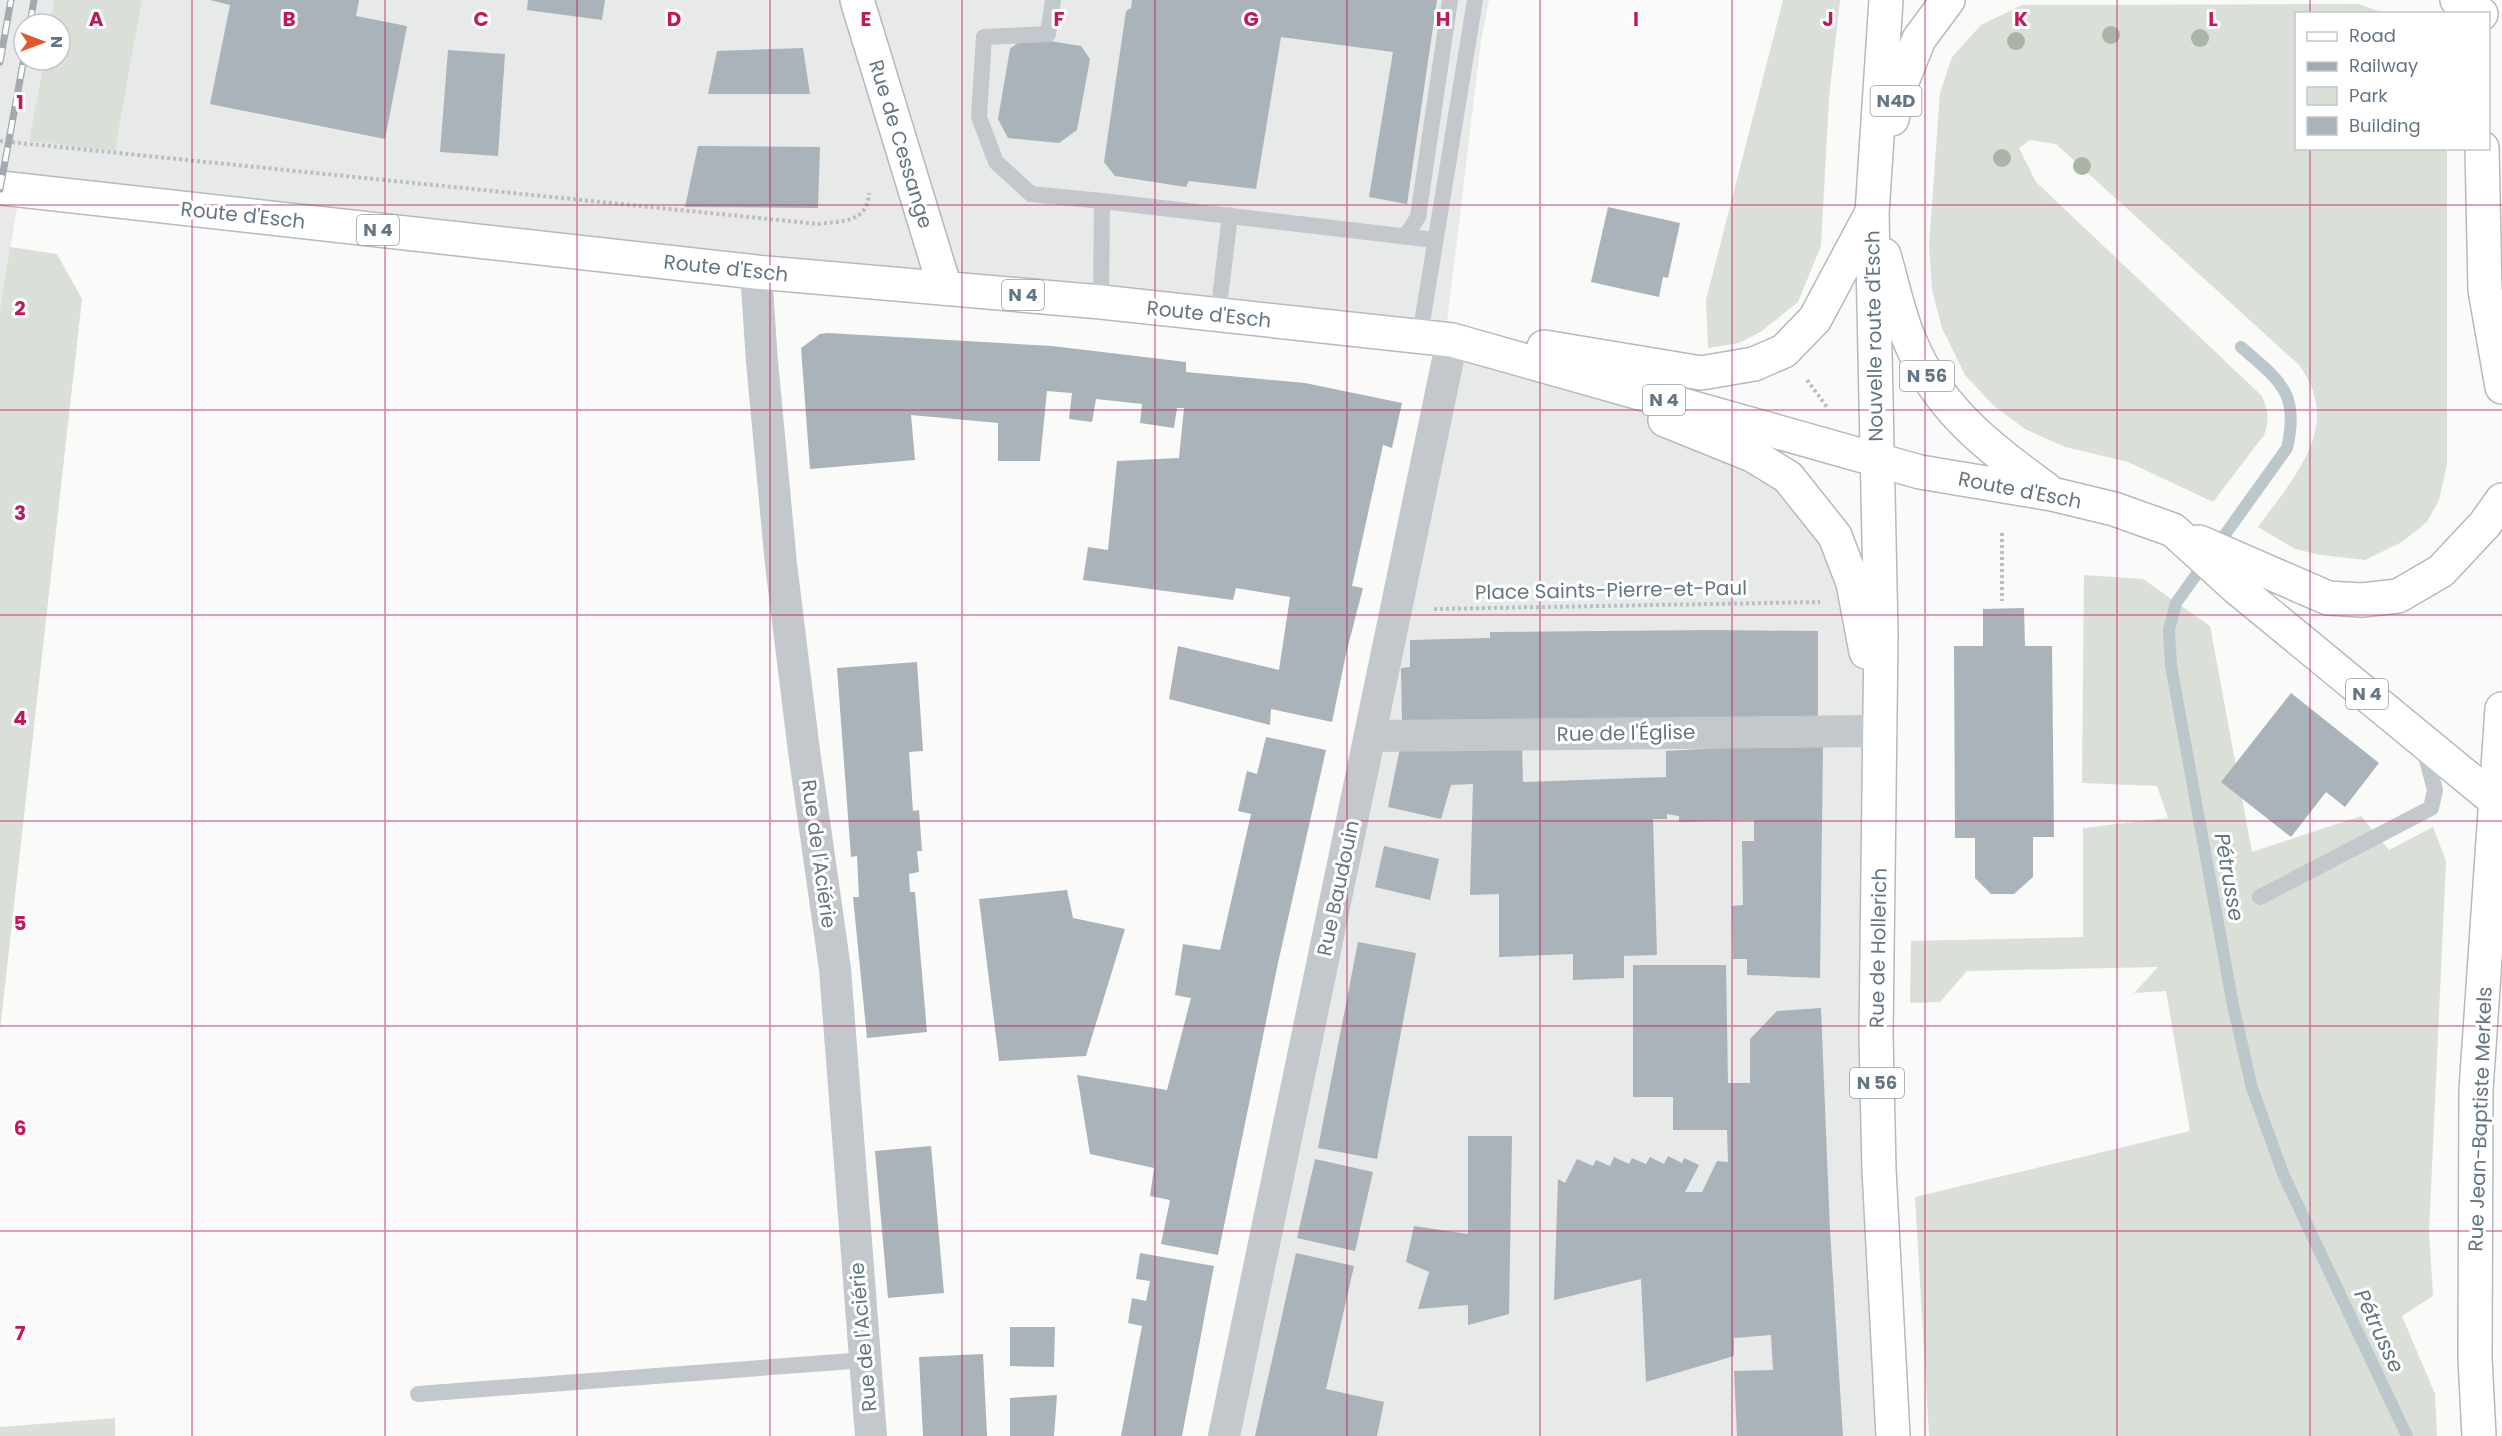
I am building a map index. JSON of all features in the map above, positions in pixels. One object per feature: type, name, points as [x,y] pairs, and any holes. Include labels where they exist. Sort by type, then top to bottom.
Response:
[{"type":"main road","name":"Rue de Cessange","points":[[856,0],[945,288]]},
{"type":"main road","name":"N 56","points":[[1886,0],[1872,213],[1908,338],[1926,373],[1948,407],[1989,447],[2052,494]]},
{"type":"main road","name":"N4D","points":[[1872,213],[1899,89],[1919,39],[1948,0]]},
{"type":"main road","points":[[2444,0],[2454,12]]},
{"type":"main road","points":[[2457,0],[2478,12]]},
{"type":"main road","points":[[2482,150],[2485,290],[2502,387]]},
{"type":"main road","name":"Route d'Esch","points":[[0,188],[756,272],[1101,303],[1452,340],[1920,472],[2052,494],[2114,509],[2173,530],[2244,577]]},
{"type":"main road","name":"N 4","points":[[1452,340],[1526,345],[1701,373],[1755,364],[1784,351],[1815,319],[1872,213]]},
{"type":"main road","name":"Nouvelle route d'Esch","points":[[1872,213],[1877,459]]},
{"type":"main road","name":"Route d'Esch","points":[[1452,340],[1717,440],[1752,455],[1788,477],[1835,536],[1853,583],[1881,731]]},
{"type":"main road","name":"Rue de Hollerich","points":[[1877,459],[1881,731],[1876,1035],[1879,1169],[1893,1436]]},
{"type":"main road","name":"N 4","points":[[2244,577],[2328,598],[2362,600],[2398,596],[2441,571],[2485,524],[2502,500]]},
{"type":"main road","name":"N 4","points":[[2244,577],[2421,738],[2499,804]]},
{"type":"main road","points":[[2499,804],[2502,709]]},
{"type":"main road","name":"Rue Jean-Baptiste Merkels","points":[[2479,1436],[2475,1358],[2476,1090],[2499,804]]},
{"type":"main road","points":[[2476,1090],[2502,1056]]},
{"type":"street","name":"Rue de l'Aciérie","points":[[756,272],[781,564],[804,751],[835,969],[871,1436]]},
{"type":"street","name":"Rue Baudouin","points":[[1224,1436],[1452,340]]},
{"type":"street","name":"Rue de l'Église","points":[[1370,736],[1881,731]]},
{"type":"lane","points":[[1053,0],[1048,34],[984,37],[979,117],[996,162],[1031,194],[1230,214],[1435,240]]},
{"type":"lane","points":[[1405,237],[1418,217],[1450,0]]},
{"type":"lane","points":[[1420,335],[1475,0]]},
{"type":"lane","points":[[1101,303],[1102,201]]},
{"type":"lane","points":[[1218,315],[1230,214]]},
{"type":"lane","points":[[2260,897],[2431,808],[2435,790],[2421,738]]},
{"type":"lane","points":[[418,1394],[865,1360]]},
{"type":"path","points":[[0,141],[818,224],[850,220],[862,213],[868,204],[869,193]]},
{"type":"path","points":[[2002,533],[2002,601]]},
{"type":"path","name":"Place Saints-Pierre-et-Paul","points":[[1396,609],[1827,602]]},
{"type":"shaded area","points":[[0,0],[54,0],[52,12],[12,12],[12,72],[42,72],[29,141],[115,151],[142,0],[1489,0],[1481,41],[1445,339],[20,190],[0,310]]},
{"type":"shaded area","points":[[1452,340],[1717,440],[1835,536],[1881,731],[1893,1436],[1224,1436]]},
{"type":"green space","points":[[54,0],[142,0],[115,151],[29,141],[42,72],[72,72],[72,12],[52,12]]},
{"type":"green space","points":[[1783,0],[1840,0],[1829,98],[1821,246],[1798,302],[1762,331],[1739,343],[1708,348],[1706,300]]},
{"type":"green space","points":[[2359,4],[2381,12],[2295,12],[2295,150],[2447,150],[2447,464],[2439,500],[2427,522],[2402,542],[2365,560],[2321,555],[2295,549],[2258,527],[2299,470],[2309,450],[2315,430],[2317,409],[2312,387],[2299,365],[2056,144],[2030,140],[2019,148],[2036,182],[2262,396],[2268,416],[2264,435],[2213,502],[2128,462],[2065,447],[2025,429],[1994,406],[1965,375],[1942,328],[1932,290],[1929,245],[1940,93],[1952,57],[1981,25],[2022,5]]},
{"type":"green space","points":[[10,247],[57,254],[82,299],[0,1030],[0,310]]},
{"type":"green space","points":[[2084,575],[2143,579],[2210,626],[2252,852],[2361,816],[2389,850],[2433,827],[2446,861],[2429,1232],[2433,1296],[2402,1316],[2435,1394],[2437,1436],[1929,1436],[1915,1197],[2190,1131],[2166,991],[2134,993],[2158,967],[1967,971],[1940,1002],[1910,1003],[1911,941],[2083,937],[2083,828],[2168,818],[2157,786],[2082,783]]},
{"type":"green space","points":[[115,1418],[115,1436],[0,1436],[0,1427]]},
{"type":"building","points":[[210,0],[359,0],[356,16],[407,26],[385,139],[210,104],[230,5]]},
{"type":"building","points":[[528,0],[605,0],[602,20],[527,10]]},
{"type":"building","points":[[1132,0],[1437,0],[1407,204],[1369,197],[1393,52],[1281,37],[1256,189],[1189,181],[1186,187],[1115,176],[1104,162],[1126,11],[1131,8]]},
{"type":"building","points":[[1025,37],[1081,46],[1090,59],[1077,130],[1059,143],[1008,138],[998,119],[1010,49]]},
{"type":"building","points":[[803,48],[810,94],[708,94],[717,51]]},
{"type":"building","points":[[448,50],[505,54],[498,156],[440,152]]},
{"type":"building","points":[[698,146],[820,147],[818,208],[685,207]]},
{"type":"building","points":[[1608,207],[1680,223],[1668,278],[1663,277],[1659,297],[1591,282]]},
{"type":"building","points":[[820,334],[1052,346],[1186,362],[1186,372],[1305,383],[1402,403],[1392,448],[1383,445],[1352,586],[1363,588],[1332,722],[1271,709],[1270,725],[1169,699],[1178,646],[1279,670],[1290,597],[1236,588],[1233,600],[1083,580],[1088,547],[1108,550],[1117,461],[1179,458],[1184,408],[1177,408],[1174,428],[1140,423],[1142,404],[1096,399],[1092,422],[1069,419],[1072,393],[1047,391],[1040,461],[998,461],[998,423],[911,415],[915,460],[810,469],[801,348]]},
{"type":"building","points":[[2024,608],[2025,646],[2052,646],[2054,837],[2033,837],[2033,877],[2014,894],[1991,894],[1975,878],[1975,838],[1955,838],[1954,646],[1983,646],[1983,609]]},
{"type":"building","points":[[1818,631],[1818,722],[1402,724],[1401,668],[1410,667],[1410,640],[1490,638],[1490,632]]},
{"type":"building","points":[[917,662],[923,751],[909,752],[913,811],[919,810],[922,851],[917,851],[919,872],[909,874],[910,892],[915,892],[927,1032],[867,1038],[853,897],[859,897],[857,856],[851,857],[837,668]]},
{"type":"building","points":[[2291,693],[2379,763],[2345,807],[2326,792],[2291,837],[2221,782]]},
{"type":"building","points":[[1266,737],[1326,750],[1278,963],[1218,1255],[1161,1244],[1170,1200],[1150,1196],[1154,1168],[1090,1154],[1077,1075],[1167,1090],[1191,998],[1175,995],[1183,944],[1220,950],[1251,814],[1238,811],[1247,771],[1257,774]]},
{"type":"building","points":[[1401,743],[1522,744],[1523,782],[1666,777],[1666,751],[1754,746],[1823,747],[1820,978],[1747,975],[1747,959],[1733,959],[1732,906],[1743,905],[1742,841],[1754,841],[1754,820],[1679,822],[1679,816],[1667,814],[1667,819],[1653,819],[1657,955],[1624,956],[1624,978],[1573,980],[1573,954],[1499,957],[1499,894],[1470,895],[1473,784],[1451,785],[1441,819],[1388,807]]},
{"type":"building","points":[[1384,846],[1439,859],[1430,900],[1375,887]]},
{"type":"building","points":[[1067,890],[1073,918],[1125,929],[1086,1056],[999,1061],[979,899]]},
{"type":"building","points":[[1358,942],[1416,953],[1377,1159],[1318,1148]]},
{"type":"building","points":[[1633,965],[1726,965],[1728,1083],[1750,1083],[1750,1039],[1777,1011],[1821,1008],[1830,1231],[1843,1436],[1737,1436],[1734,1371],[1773,1370],[1771,1335],[1734,1338],[1734,1356],[1646,1382],[1641,1279],[1554,1300],[1558,1179],[1565,1183],[1577,1159],[1593,1166],[1596,1160],[1610,1166],[1614,1157],[1629,1164],[1632,1158],[1646,1164],[1650,1157],[1664,1164],[1668,1156],[1682,1163],[1684,1158],[1699,1165],[1685,1192],[1702,1192],[1717,1161],[1728,1162],[1727,1130],[1673,1130],[1673,1097],[1633,1097]]},
{"type":"building","points":[[1468,1136],[1512,1136],[1509,1314],[1468,1325],[1468,1305],[1418,1309],[1429,1272],[1406,1262],[1414,1226],[1468,1234]]},
{"type":"building","points":[[931,1146],[944,1293],[888,1298],[875,1151]]},
{"type":"building","points":[[1315,1159],[1373,1172],[1355,1251],[1297,1238]]},
{"type":"building","points":[[1140,1253],[1214,1266],[1182,1436],[1121,1436],[1142,1326],[1128,1323],[1132,1298],[1146,1301],[1150,1281],[1136,1279]]},
{"type":"building","points":[[1296,1253],[1354,1266],[1326,1389],[1384,1402],[1377,1436],[1255,1436]]},
{"type":"building","points":[[1010,1327],[1055,1327],[1054,1367],[1010,1366]]},
{"type":"building","points":[[983,1354],[987,1436],[923,1436],[919,1357]]},
{"type":"building","points":[[1057,1395],[1054,1436],[1010,1436],[1010,1398]]},
{"type":"waterway","name":"Pétrusse","points":[[2241,347],[2266,369],[2284,390],[2291,414],[2287,448],[2176,603],[2169,630],[2171,666],[2233,1005],[2252,1088],[2284,1176],[2407,1436]]},
{"type":"railway","points":[[0,62],[11,0]]},
{"type":"railway","points":[[32,12],[34,0]]},
{"type":"railway","points":[[0,189],[21,72]]}]
